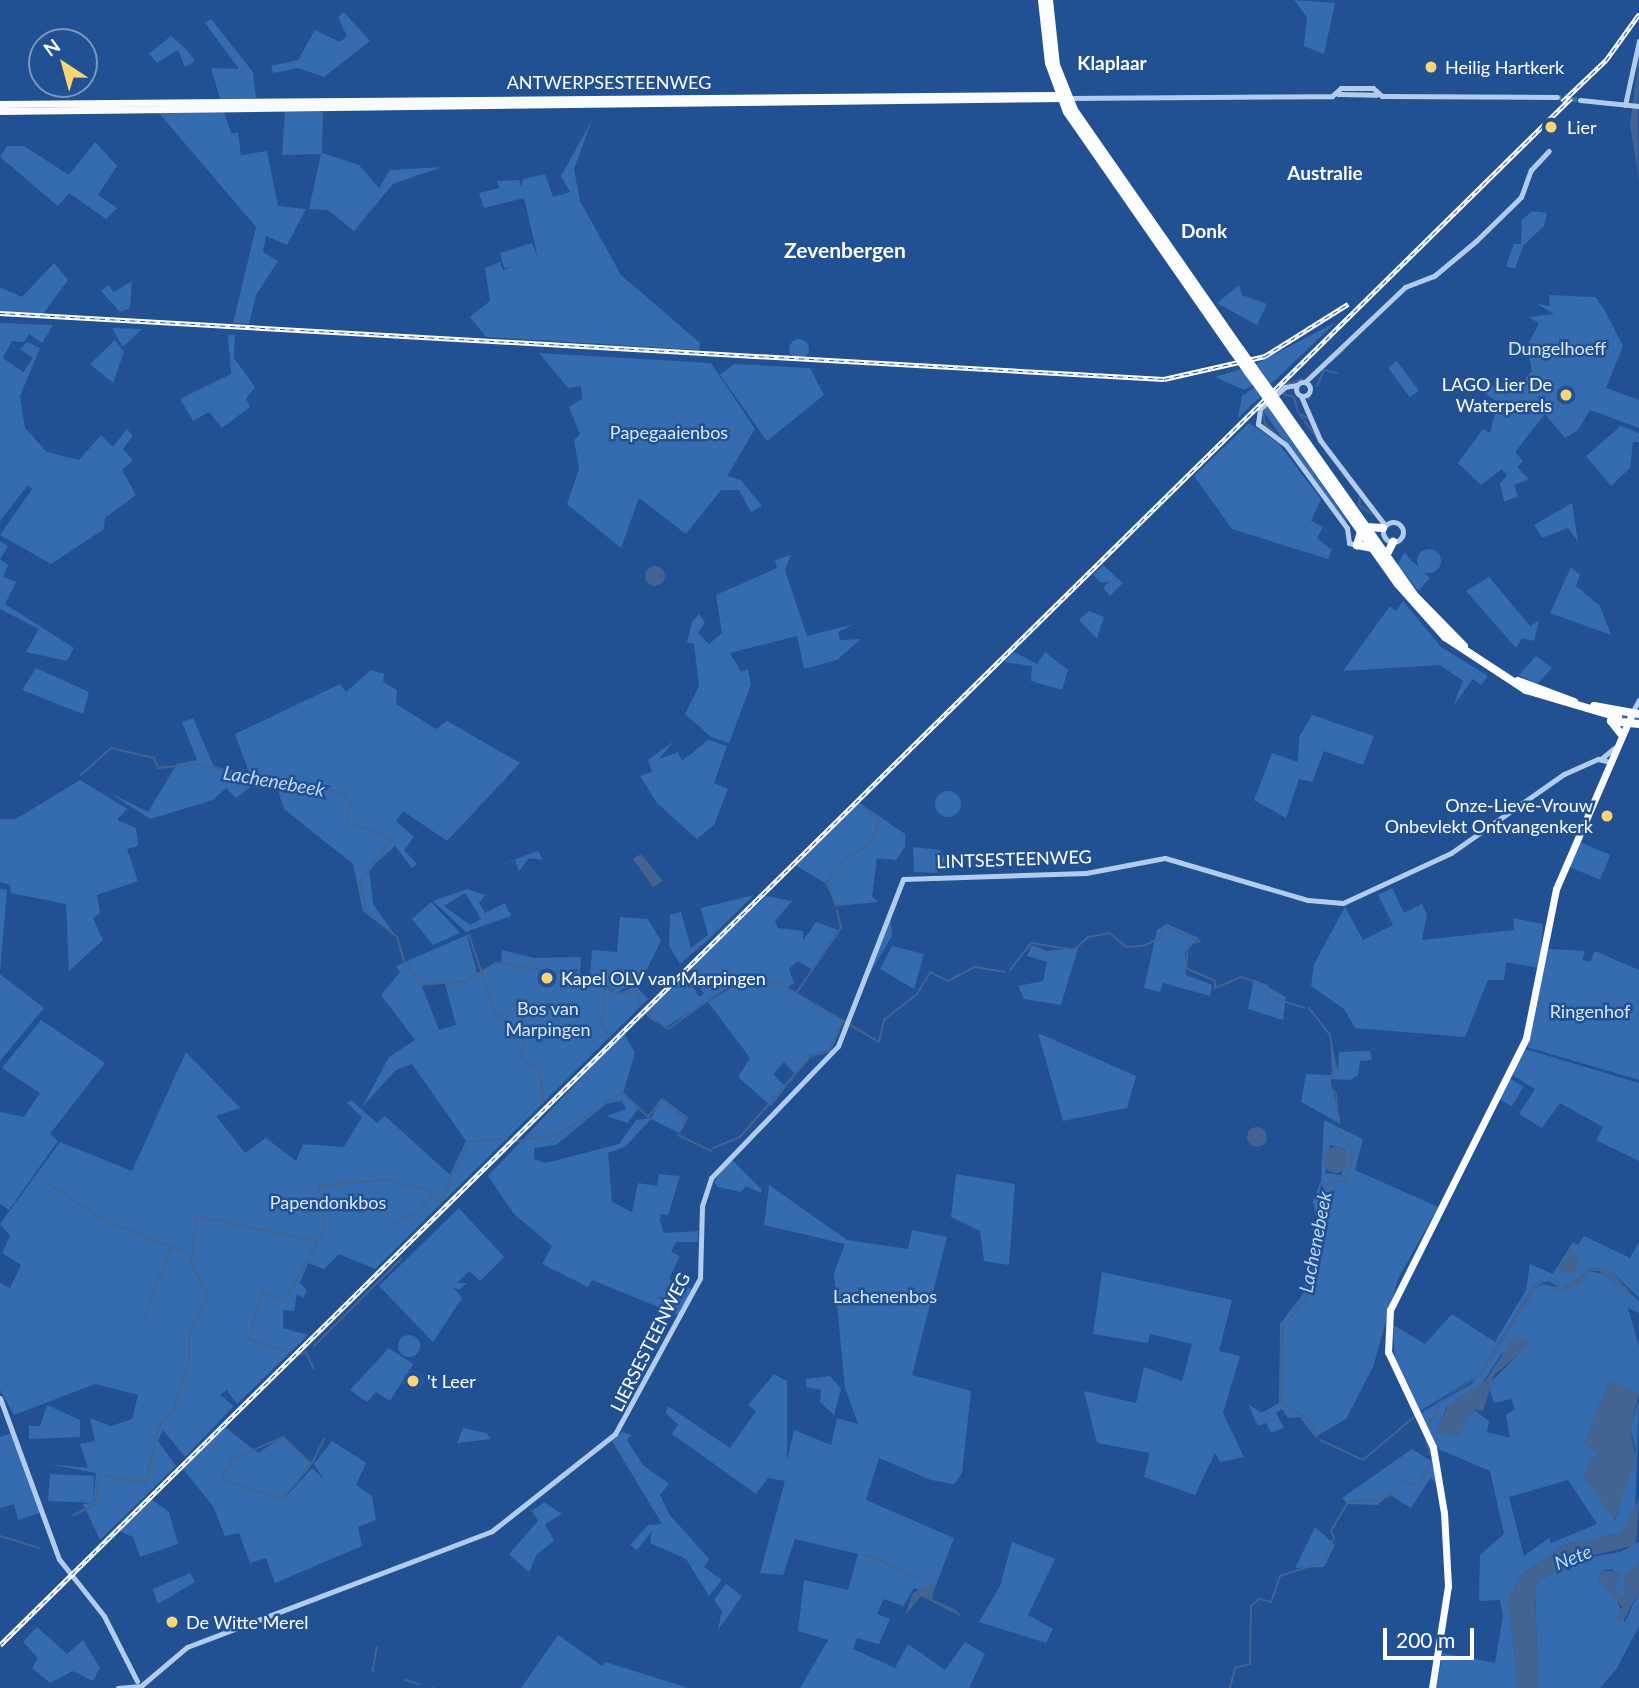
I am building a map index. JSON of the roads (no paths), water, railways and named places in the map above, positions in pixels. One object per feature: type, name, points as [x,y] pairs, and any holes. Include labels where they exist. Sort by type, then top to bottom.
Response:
[{"type":"highway","points":[[1042,0],[1054,80],[1063,97],[1238,351],[1269,406],[1386,556],[1445,628],[1511,679],[1557,700],[1632,723]]},
{"type":"highway","points":[[1049,0],[1051,40],[1068,112],[1238,351]]},
{"type":"highway","points":[[1364,529],[1385,524]]},
{"type":"highway","points":[[1364,529],[1357,545],[1372,548]]},
{"type":"highway","points":[[1364,529],[1372,548],[1429,621],[1490,671],[1537,698],[1615,718]]},
{"type":"highway","points":[[1386,556],[1393,542]]},
{"type":"highway","points":[[1511,679],[1636,712]]},
{"type":"highway","points":[[1615,718],[1621,734]]},
{"type":"main road","points":[[1054,80],[1047,98],[1068,112]]},
{"type":"main road","name":"ANTWERPSESTEENWEG","points":[[945,99],[1034,95],[1047,98]]},
{"type":"main road","name":"ANTWERPSESTEENWEG","points":[[54,107],[378,104],[491,108],[1063,97]]},
{"type":"main road","points":[[441,107],[482,99]]},
{"type":"main road","name":"ANTWERPSESTEENWEG","points":[[378,104],[482,99],[873,100]]},
{"type":"main road","points":[[491,108],[489,102],[496,99]]},
{"type":"main road","points":[[0,104],[54,107]]},
{"type":"main road","points":[[0,111],[54,107]]},
{"type":"main road","points":[[1432,1688],[1444,1624],[1447,1547],[1433,1447],[1403,1389],[1390,1353],[1399,1292],[1458,1164],[1526,1038],[1556,889],[1610,762],[1636,712]]},
{"type":"main road","points":[[1610,762],[1621,734],[1632,723]]},
{"type":"street","points":[[1627,106],[1639,41]]},
{"type":"street","name":"ANTWERPSESTEENWEG","points":[[1063,97],[1338,94],[1341,88],[1364,93],[1373,88],[1377,95],[1557,97]]},
{"type":"street","points":[[1077,116],[1082,97]]},
{"type":"street","points":[[1580,100],[1639,106]]},
{"type":"street","points":[[1301,392],[1322,363],[1405,286],[1425,278],[1513,205],[1531,170],[1549,152]]},
{"type":"street","points":[[1301,392],[1307,383]]},
{"type":"street","points":[[1301,392],[1282,389],[1261,421],[1268,432],[1286,445],[1347,528],[1349,543],[1357,545]]},
{"type":"street","points":[[1301,392],[1324,446],[1378,512],[1393,542],[1403,535],[1385,524]]},
{"type":"street","points":[[1636,712],[1639,701]]},
{"type":"street","name":"LINTSESTEENWEG","points":[[862,985],[899,882],[913,875],[1086,873],[1154,858],[1202,864],[1308,900],[1355,901],[1451,853],[1556,778],[1601,758],[1614,748]]},
{"type":"street","points":[[1601,758],[1610,762]]},
{"type":"street","name":"LIERSESTEENWEG","points":[[140,1684],[187,1647],[492,1531],[615,1434],[700,1278],[702,1206],[711,1178],[838,1046],[862,985]]},
{"type":"street","points":[[0,1398],[54,1536],[59,1559],[104,1616],[140,1684],[118,1688]]},
{"type":"water","points":[[1639,59],[1638,121],[1639,180],[1630,124]]},
{"type":"water","points":[[651,566],[659,566],[665,576],[659,586],[651,586],[645,580],[645,572]]},
{"type":"water","points":[[641,854],[663,881],[653,887],[633,859]]},
{"type":"water","points":[[1253,1127],[1261,1127],[1267,1137],[1261,1147],[1253,1147],[1247,1141],[1247,1133]]},
{"type":"water","points":[[1336,1147],[1345,1151],[1349,1160],[1345,1169],[1336,1173],[1327,1169],[1323,1160],[1327,1151]]},
{"type":"water","points":[[1571,1248],[1578,1255],[1576,1273],[1556,1272]]},
{"type":"water","points":[[1592,1267],[1611,1271],[1639,1302],[1599,1271],[1587,1271],[1580,1285],[1563,1292],[1539,1284],[1481,1376],[1421,1413],[1479,1375],[1536,1282],[1563,1289]]},
{"type":"water","points":[[1515,1335],[1530,1344],[1494,1375],[1483,1411],[1474,1410],[1457,1437],[1435,1432],[1449,1404],[1486,1380]]},
{"type":"water","points":[[1609,1380],[1639,1394],[1630,1428],[1636,1459],[1614,1521],[1584,1477],[1591,1457],[1599,1456],[1584,1443]]},
{"type":"water","name":"Nete","points":[[1639,1499],[1636,1545],[1568,1561],[1535,1585],[1538,1688],[1518,1688],[1509,1600],[1519,1577],[1564,1545],[1621,1533]]},
{"type":"water","points":[[859,1553],[873,1556],[935,1585],[932,1599],[956,1610],[962,1617],[921,1596],[905,1615],[913,1593],[930,1584]]},
{"type":"water","points":[[1639,1565],[1639,1592],[1621,1624],[1616,1619],[1622,1607],[1599,1580],[1601,1571],[1622,1571],[1614,1585],[1623,1599],[1625,1573]]},
{"type":"waterway","points":[[1330,362],[1344,350]]},
{"type":"waterway","points":[[1317,386],[1324,370],[1337,373]]},
{"type":"waterway","points":[[1287,384],[1302,379]]},
{"type":"waterway","points":[[1309,399],[1312,385]]},
{"type":"waterway","points":[[1284,394],[1294,397],[1298,412],[1356,491]]},
{"type":"waterway","points":[[1263,413],[1265,424],[1285,442]]},
{"type":"waterway","points":[[1301,414],[1307,418]]},
{"type":"waterway","points":[[1360,497],[1359,505],[1372,514]]},
{"type":"waterway","name":"Lachenebeek","points":[[81,775],[111,748],[154,758],[158,768],[196,764],[344,793],[350,801],[348,821],[392,839],[360,883],[366,911],[397,937],[404,961]]},
{"type":"waterway","points":[[836,906],[827,881],[846,858],[868,846],[881,821],[864,807]]},
{"type":"waterway","points":[[797,992],[841,928],[837,910]]},
{"type":"waterway","name":"Lachenebeek","points":[[1010,970],[1031,943],[1074,950],[1088,937],[1110,933],[1126,947],[1143,946],[1161,938],[1164,926],[1200,941],[1188,945],[1186,968],[1215,981],[1215,988],[1241,977],[1268,986],[1268,996],[1304,1008]]},
{"type":"waterway","points":[[469,935],[495,1012],[526,1037],[520,1059],[540,1069],[543,1103]]},
{"type":"waterway","name":"Lachenebeek","points":[[406,964],[422,985],[466,981],[496,963],[578,975],[618,993],[637,992]]},
{"type":"waterway","name":"Lachenebeek","points":[[644,1012],[668,1029],[728,986],[777,982],[879,1042],[884,1020],[917,994],[930,972],[948,981],[974,967],[1005,972]]},
{"type":"waterway","points":[[605,989],[602,1024],[610,1038]]},
{"type":"waterway","name":"Lachenebeek","points":[[638,993],[641,1006]]},
{"type":"waterway","name":"Lachenebeek","points":[[1309,1008],[1330,1035],[1335,1066],[1328,1086],[1336,1094],[1338,1122]]},
{"type":"waterway","points":[[812,1056],[830,1051],[843,1021]]},
{"type":"waterway","points":[[713,1148],[740,1137],[810,1057]]},
{"type":"waterway","points":[[512,1142],[560,1134],[622,1092],[648,1117],[662,1099],[687,1118],[680,1132]]},
{"type":"waterway","name":"Lachenebeek","points":[[1317,1437],[1308,1419],[1281,1402],[1283,1327],[1306,1298],[1322,1185],[1346,1180],[1351,1166],[1351,1146],[1337,1129]]},
{"type":"waterway","points":[[678,1135],[711,1151]]},
{"type":"waterway","points":[[288,1352],[249,1339],[262,1293],[284,1301],[325,1229],[319,1185],[389,1180],[427,1191],[440,1203],[468,1142],[508,1138]]},
{"type":"waterway","points":[[41,1179],[98,1217],[171,1247]]},
{"type":"waterway","points":[[393,1223],[419,1211],[431,1195]]},
{"type":"waterway","points":[[73,1515],[95,1505],[100,1475],[146,1483],[159,1426],[173,1411],[189,1362],[189,1336],[208,1296],[191,1262],[197,1216],[315,1241]]},
{"type":"waterway","points":[[143,1320],[171,1247],[189,1254]]},
{"type":"waterway","points":[[314,1346],[401,1259]]},
{"type":"waterway","points":[[296,1356],[306,1352],[314,1369]]},
{"type":"waterway","points":[[1429,1425],[1440,1401]]},
{"type":"waterway","name":"Lachenebeek","points":[[1320,1440],[1363,1460],[1414,1417]]},
{"type":"waterway","points":[[309,1467],[282,1498],[225,1481],[222,1475],[233,1459],[283,1437],[311,1464]]},
{"type":"waterway","points":[[312,1463],[325,1438]]},
{"type":"waterway","points":[[1426,1440],[1431,1455]]},
{"type":"waterway","points":[[1334,1538],[1331,1531],[1348,1502],[1387,1497],[1404,1481],[1419,1485],[1432,1460]]},
{"type":"waterway","points":[[0,1536],[39,1548]]},
{"type":"waterway","points":[[1230,1688],[1235,1668],[1250,1664],[1251,1606],[1259,1599],[1271,1602],[1280,1576],[1323,1562],[1333,1540]]},
{"type":"waterway","points":[[375,1657],[377,1647]]},
{"type":"waterway","points":[[374,1664],[375,1659]]},
{"type":"waterway","points":[[405,1680],[419,1684]]},
{"type":"tunnel","points":[[1557,97],[1580,100]]},
{"type":"tunnel","points":[[1618,715],[1639,718]]},
{"type":"railway","points":[[1562,102],[1606,60],[1639,14]]},
{"type":"railway","points":[[0,1645],[1571,98]]},
{"type":"railway","points":[[0,313],[1164,379],[1265,356],[1348,304]]},
{"type":"place","name":"Heilig Hartkerk","points":[[1431,67]]},
{"type":"place","name":"Lier","points":[[1551,127]]},
{"type":"place","name":"LAGO Lier De Waterperels","points":[[1566,395]]},
{"type":"place","name":"Onze-Lieve-Vrouw Onbevlekt Ontvangenkerk","points":[[1607,816]]},
{"type":"place","name":"Kapel OLV van Marpingen","points":[[547,978]]},
{"type":"place","name":"'t Leer","points":[[413,1381]]},
{"type":"place","name":"De Witte Merel","points":[[172,1622]]},
{"type":"district","name":"Klaplaar","points":[[1112,63]]},
{"type":"district","name":"Australie","points":[[1325,173]]},
{"type":"district","name":"Donk","points":[[1204,231]]},
{"type":"district","name":"Zevenbergen","points":[[845,250]]},
{"type":"park label","name":"Dungelhoeff","points":[[1557,348]]},
{"type":"park label","name":"Papegaaienbos","points":[[669,432]]},
{"type":"park label","name":"Ringenhof","points":[[1590,1011]]},
{"type":"park label","name":"Bos van Marpingen","points":[[548,1019]]},
{"type":"park label","name":"Papendonkbos","points":[[328,1202]]},
{"type":"park label","name":"Lachenenbos","points":[[885,1296]]}]
